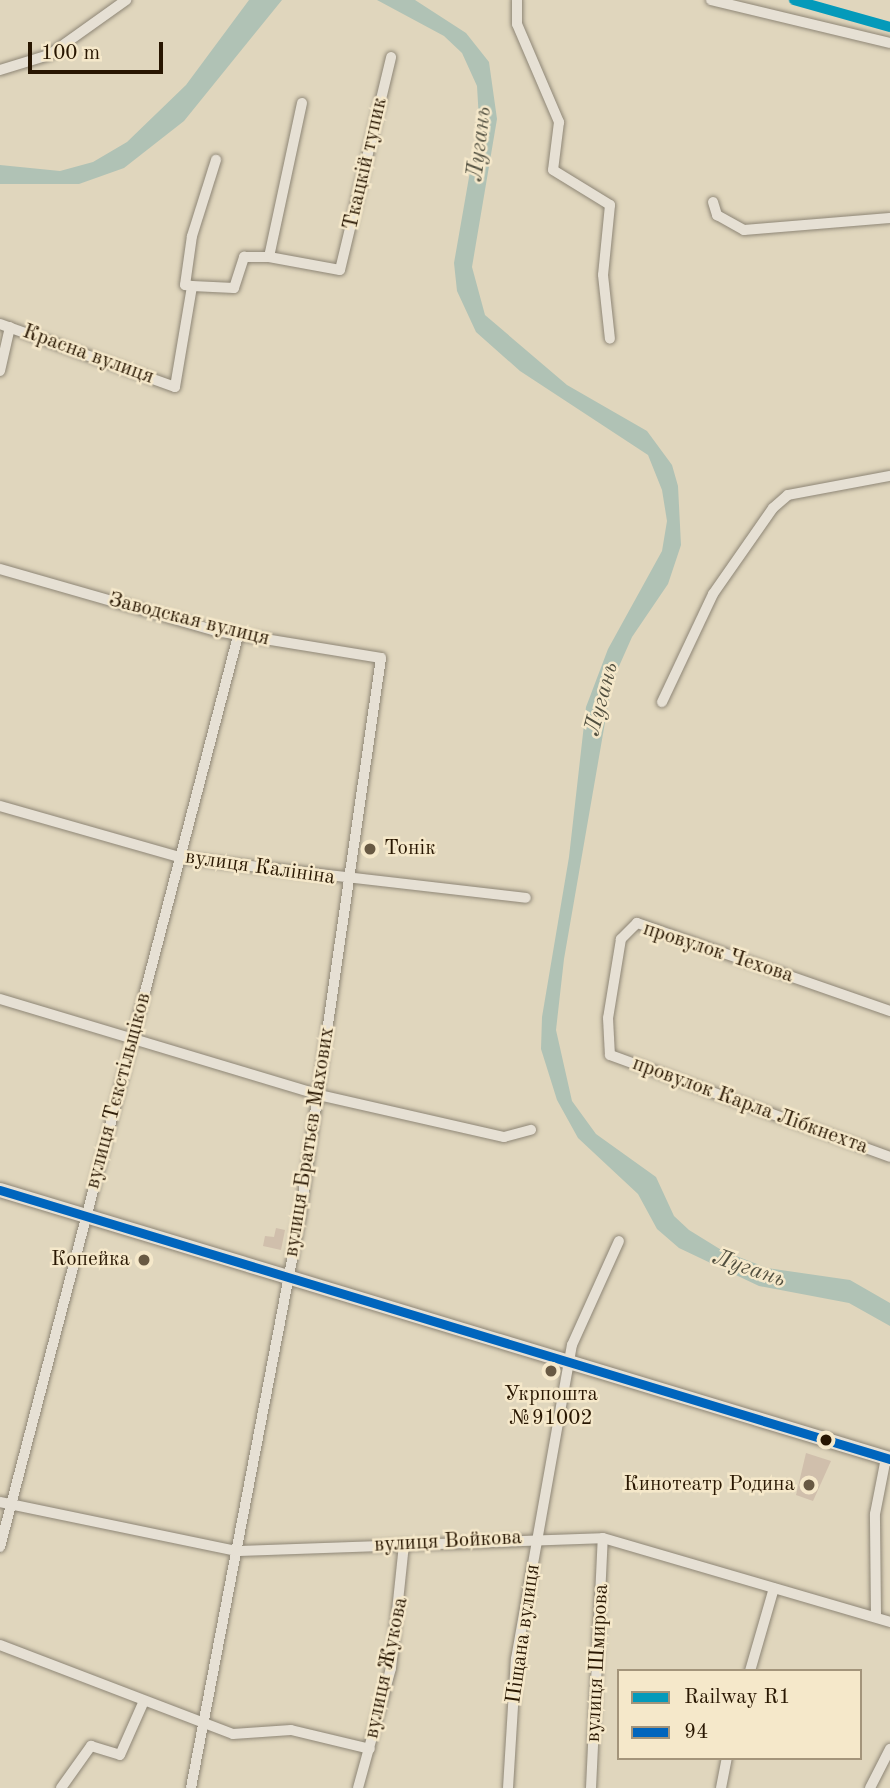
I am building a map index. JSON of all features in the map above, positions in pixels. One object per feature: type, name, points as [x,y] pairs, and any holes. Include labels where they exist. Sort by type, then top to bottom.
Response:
[{"type":"street","points":[[0,70],[49,55],[126,0]]},
{"type":"street","points":[[517,0],[517,24],[559,121],[553,170],[610,205],[603,285],[610,339]]},
{"type":"street","points":[[711,0],[890,43]]},
{"type":"street","name":"Ткацкій тупик","points":[[269,257],[340,270],[391,57]]},
{"type":"street","points":[[216,160],[190,247],[185,285],[234,288],[244,257],[269,257],[302,103]]},
{"type":"street","points":[[713,202],[717,215],[744,230],[890,218]]},
{"type":"street","name":"Красна вулиця","points":[[5,326],[175,387],[192,286]]},
{"type":"street","points":[[0,371],[5,326]]},
{"type":"street","points":[[662,702],[713,594],[773,508],[788,495],[890,476]]},
{"type":"street","name":"Заводская вулиця","points":[[0,569],[238,636],[381,658]]},
{"type":"street","name":"вулиця Тєкстільщіков","points":[[0,1547],[238,636]]},
{"type":"street","name":"вулиця Братьєв Махових","points":[[191,1788],[289,1275],[319,1095],[381,658]]},
{"type":"street","name":"вулиця Калініна","points":[[0,806],[182,858],[349,881],[526,898]]},
{"type":"street","name":"провулок Чехова","points":[[610,1055],[608,1018],[621,939],[637,923],[890,1011]]},
{"type":"street","points":[[0,999],[133,1042],[319,1095],[504,1137],[531,1130]]},
{"type":"street","name":"провулок Карла Лібкнехта","points":[[610,1055],[890,1157]]},
{"type":"street","points":[[0,1190],[289,1275],[888,1459],[875,1514],[876,1617]]},
{"type":"street","name":"Піщана вулиця","points":[[508,1788],[516,1659],[572,1345],[619,1241]]},
{"type":"street","name":"вулиця Войкова","points":[[0,1502],[237,1551],[538,1537],[603,1538],[890,1622]]},
{"type":"street","name":"вулиця Шмирова","points":[[591,1788],[603,1538]]},
{"type":"street","name":"вулиця Жукова","points":[[358,1788],[391,1668],[404,1545]]},
{"type":"street","points":[[751,1669],[774,1588]]},
{"type":"street","points":[[0,1645],[143,1703],[202,1721],[233,1734],[291,1730],[370,1749]]},
{"type":"street","points":[[61,1788],[91,1745],[120,1755],[143,1703]]},
{"type":"street","points":[[870,1788],[890,1749]]},
{"type":"street","points":[[720,1788],[727,1760]]},
{"type":"water","points":[[249,0],[282,0],[184,121],[124,168],[79,184],[0,184],[0,165],[60,171],[93,162],[127,142],[186,85]]},
{"type":"water","name":"Лугань","points":[[377,0],[415,0],[466,33],[489,62],[497,119],[472,267],[485,315],[567,385],[647,431],[672,465],[678,486],[681,545],[668,584],[632,637],[612,682],[564,959],[556,1030],[572,1101],[596,1134],[656,1177],[674,1216],[689,1230],[723,1251],[767,1268],[850,1280],[890,1303],[890,1326],[849,1303],[759,1286],[679,1248],[657,1229],[638,1194],[578,1138],[557,1100],[541,1049],[542,1017],[569,857],[586,707],[608,649],[662,551],[667,521],[662,490],[648,455],[520,371],[476,332],[457,291],[454,263],[479,120],[477,86],[462,53],[444,36]]},
{"type":"building","points":[[276,1228],[285,1230],[281,1250],[263,1246],[265,1236],[274,1237]]},
{"type":"building","points":[[806,1453],[831,1461],[813,1501],[796,1495]]},
{"type":"rail line","name":"R1","points":[[794,0],[890,27]]},
{"type":"transit line","name":"94","points":[[0,1190],[890,1459]]},
{"type":"place","name":"Тонік","points":[[370,849]]},
{"type":"place","name":"Копейка","points":[[144,1260]]},
{"type":"place","name":"Укрпошта №91002","points":[[551,1371]]},
{"type":"place","name":"Кинотеатр Родина","points":[[809,1485]]}]
